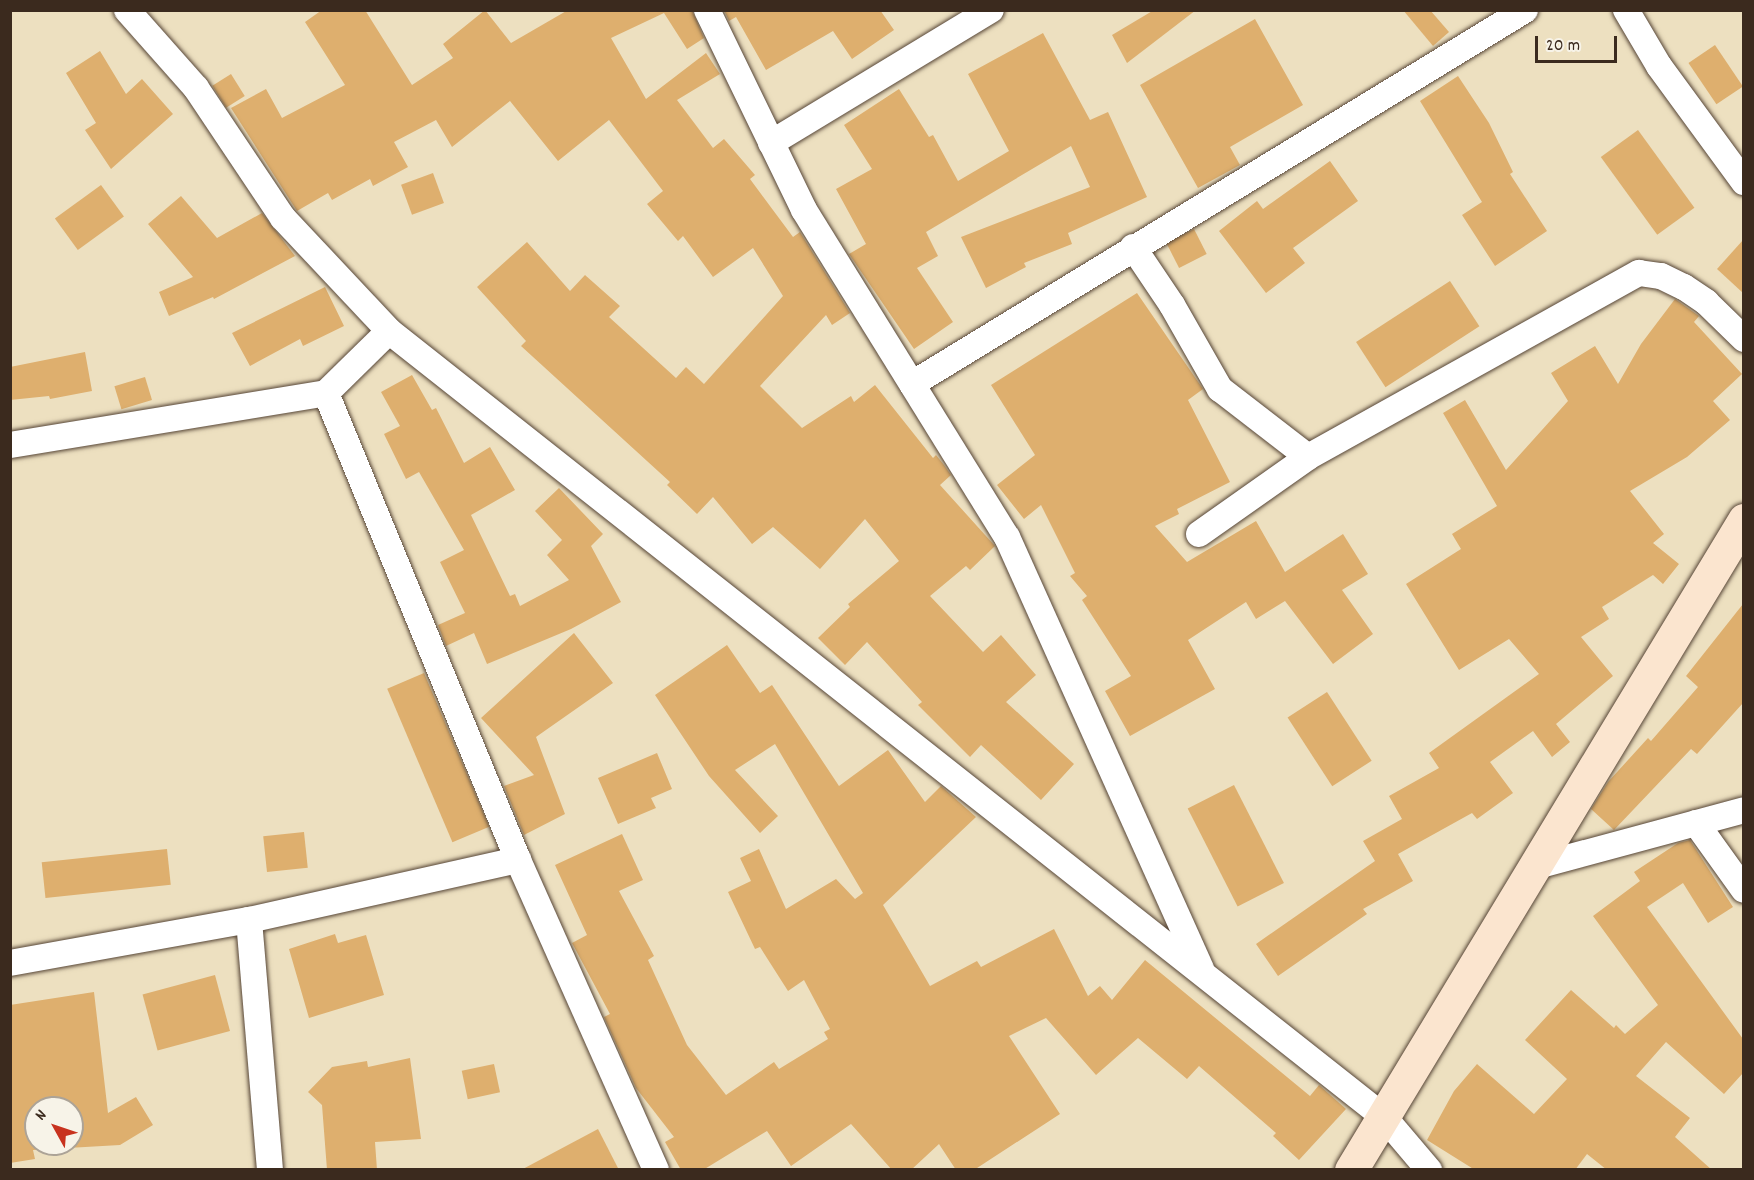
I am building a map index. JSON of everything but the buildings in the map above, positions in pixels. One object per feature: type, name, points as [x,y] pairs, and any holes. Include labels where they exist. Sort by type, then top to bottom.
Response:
[{"type":"street","points":[[127,10],[196,88],[284,218],[389,331],[1384,1117],[1429,1170]]},
{"type":"street","points":[[707,10],[804,210],[1007,537],[1202,971]]},
{"type":"street","points":[[771,143],[991,10]]},
{"type":"street","points":[[912,384],[1525,10]]},
{"type":"street","points":[[1626,10],[1659,66],[1743,182]]},
{"type":"street","points":[[1133,248],[1173,305],[1220,389],[1308,457]]},
{"type":"street","points":[[1199,534],[1308,457],[1639,273],[1661,276],[1684,287],[1706,302],[1743,339]]},
{"type":"street","points":[[10,445],[326,393],[389,331]]},
{"type":"street","points":[[326,393],[518,860],[656,1170]]},
{"type":"street","points":[[1351,1170],[1538,866],[1743,520]]},
{"type":"street","points":[[1538,866],[1743,810]]},
{"type":"street","points":[[1696,824],[1743,890]]},
{"type":"street","points":[[10,963],[249,920],[518,860]]},
{"type":"street","points":[[249,920],[270,1170]]}]
